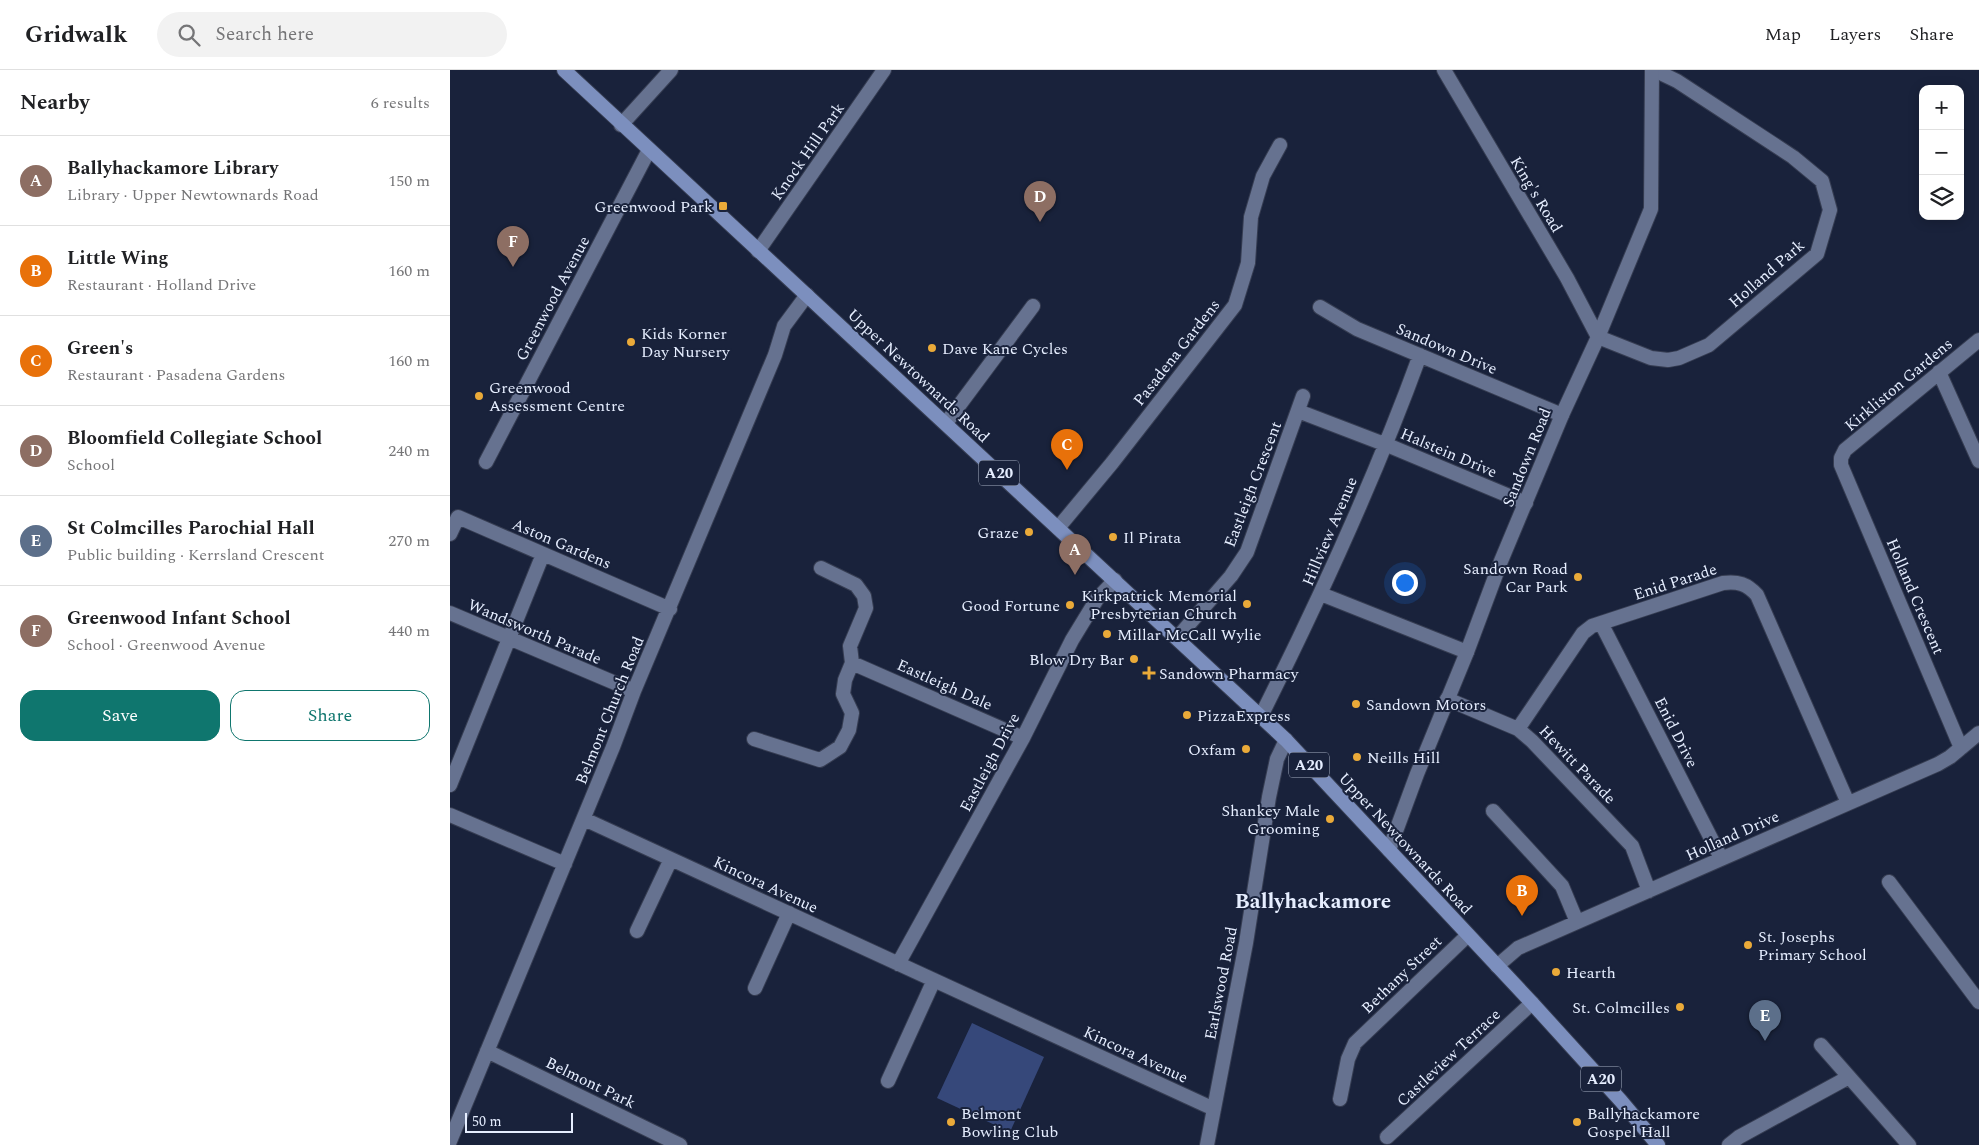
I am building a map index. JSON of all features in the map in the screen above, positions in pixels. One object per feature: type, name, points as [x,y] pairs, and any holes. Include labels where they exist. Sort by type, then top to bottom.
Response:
[{"type":"main road","name":"Upper Newtownards Road","points":[[564,70],[648,150],[1286,740],[1532,1003],[1615,1094],[1658,1145]]},
{"type":"street","points":[[622,124],[671,70]]},
{"type":"street","name":"Knock Hill Park","points":[[758,251],[884,70]]},
{"type":"street","name":"King's Road","points":[[1444,70],[1567,278],[1598,337]]},
{"type":"street","name":"Sandown Road","points":[[1389,850],[1501,560],[1562,415],[1598,337],[1650,209],[1653,70]]},
{"type":"street","name":"Holland Park","points":[[1598,337],[1651,358],[1668,360],[1679,358],[1709,344],[1817,254],[1830,210],[1822,181],[1793,157],[1677,81],[1653,70]]},
{"type":"street","name":"Pasadena Gardens","points":[[1058,528],[1112,463],[1235,305],[1248,263],[1251,217],[1263,176],[1280,145]]},
{"type":"street","name":"Greenwood Avenue","points":[[486,462],[648,150]]},
{"type":"street","name":"Belmont Church Road","points":[[450,1141],[584,818],[634,691],[775,355],[784,326],[807,295]]},
{"type":"street","points":[[946,424],[1033,306]]},
{"type":"street","name":"Sandown Drive","points":[[1320,307],[1357,329],[1562,415]]},
{"type":"street","name":"Kirkliston Gardens","points":[[1841,458],[1845,450],[1979,340]]},
{"type":"street","name":"Hillview Avenue","points":[[1261,716],[1321,594],[1386,444],[1420,355]]},
{"type":"street","points":[[1939,372],[1979,461]]},
{"type":"street","name":"Eastleigh Crescent","points":[[1177,638],[1231,576],[1247,552],[1303,396]]},
{"type":"street","name":"Eastleigh Crescent","points":[[1298,411],[1386,444]]},
{"type":"street","name":"Halstein Drive","points":[[1386,444],[1526,503]]},
{"type":"street","name":"Holland Crescent","points":[[1841,458],[1841,466],[1961,748]]},
{"type":"street","name":"Aston Gardens","points":[[450,534],[458,517],[670,609]]},
{"type":"street","points":[[450,785],[543,554]]},
{"type":"street","points":[[754,739],[820,760],[840,747],[849,730],[852,713],[843,694],[845,680],[852,663],[850,646],[866,608],[864,596],[856,585],[821,568]]},
{"type":"street","name":"Eastleigh Drive","points":[[898,964],[1023,738],[1072,640],[1098,599],[1115,580]]},
{"type":"street","name":"Enid Parade","points":[[1518,729],[1583,633],[1592,626],[1734,581],[1751,588],[1757,595],[1848,803]]},
{"type":"street","points":[[1321,594],[1467,652]]},
{"type":"street","name":"Wandsworth Parade","points":[[450,613],[509,640],[634,691]]},
{"type":"street","name":"Enid Drive","points":[[1601,623],[1721,858]]},
{"type":"street","name":"Eastleigh Dale","points":[[852,663],[1023,738]]},
{"type":"street","name":"Hewitt Parade","points":[[1447,699],[1518,729],[1538,747],[1632,846],[1649,891]]},
{"type":"street","name":"Holland Drive","points":[[1497,966],[1518,948],[1938,764],[1979,733]]},
{"type":"street","name":"Earlswood Road","points":[[1207,1145],[1246,943],[1269,797],[1277,759],[1286,740]]},
{"type":"street","points":[[1493,811],[1562,886],[1577,922]]},
{"type":"street","points":[[450,815],[565,864]]},
{"type":"street","name":"Kincora Avenue","points":[[584,818],[1214,1109]]},
{"type":"street","points":[[638,931],[672,859]]},
{"type":"street","points":[[1889,882],[1979,1002]]},
{"type":"street","points":[[755,988],[789,913]]},
{"type":"street","name":"Bethany Street","points":[[1340,1099],[1351,1050],[1359,1038],[1468,935]]},
{"type":"street","points":[[888,1081],[934,980]]},
{"type":"street","name":"Castleview Terrace","points":[[1387,1137],[1532,1003]]},
{"type":"street","points":[[1821,1045],[1909,1145]]},
{"type":"street","name":"Belmont Park","points":[[487,1052],[680,1145]]},
{"type":"street","points":[[1729,1145],[1739,1137],[1849,1077]]},
{"type":"shaded area","points":[[972,1023],[1044,1057],[1010,1132],[937,1098]]},
{"type":"place","name":"Greenwood Park","points":[[723,206]]},
{"type":"place","name":"Bloomfield Collegiate School","points":[[1040,222]]},
{"type":"place","name":"Greenwood Infant School","points":[[513,267]]},
{"type":"place","name":"Kids Korner Day Nursery","points":[[631,342]]},
{"type":"place","name":"Dave Kane Cycles","points":[[932,348]]},
{"type":"place","name":"Greenwood Assessment Centre","points":[[479,396]]},
{"type":"place","name":"Green's","points":[[1067,470]]},
{"type":"place","name":"Graze","points":[[1029,532]]},
{"type":"place","name":"Il Pirata","points":[[1113,537]]},
{"type":"place","name":"Ballyhackamore Library","points":[[1075,575]]},
{"type":"place","name":"Sandown Road Car Park","points":[[1578,577]]},
{"type":"place","name":"Kirkpatrick Memorial Presbyterian Church","points":[[1247,604]]},
{"type":"place","name":"Good Fortune","points":[[1070,605]]},
{"type":"place","name":"Millar McCall Wylie","points":[[1107,634]]},
{"type":"place","name":"Blow Dry Bar","points":[[1134,659]]},
{"type":"place","name":"Sandown Pharmacy","points":[[1149,673]]},
{"type":"place","name":"Sandown Motors","points":[[1356,704]]},
{"type":"place","name":"PizzaExpress","points":[[1187,715]]},
{"type":"place","name":"Oxfam","points":[[1246,749]]},
{"type":"place","name":"Neills Hill","points":[[1357,757]]},
{"type":"place","name":"Shankey Male Grooming","points":[[1330,819]]},
{"type":"place","name":"Little Wing","points":[[1522,916]]},
{"type":"place","name":"St. Josephs Primary School","points":[[1748,945]]},
{"type":"place","name":"Hearth","points":[[1556,972]]},
{"type":"place","name":"St. Colmcilles","points":[[1680,1007]]},
{"type":"place","name":"St Colmcilles Parochial Hall","points":[[1765,1041]]},
{"type":"place","name":"Belmont Bowling Club","points":[[951,1122]]},
{"type":"place","name":"Ballyhackamore Gospel Hall","points":[[1577,1122]]},
{"type":"district","name":"Ballyhackamore","points":[[1313,901]]}]
